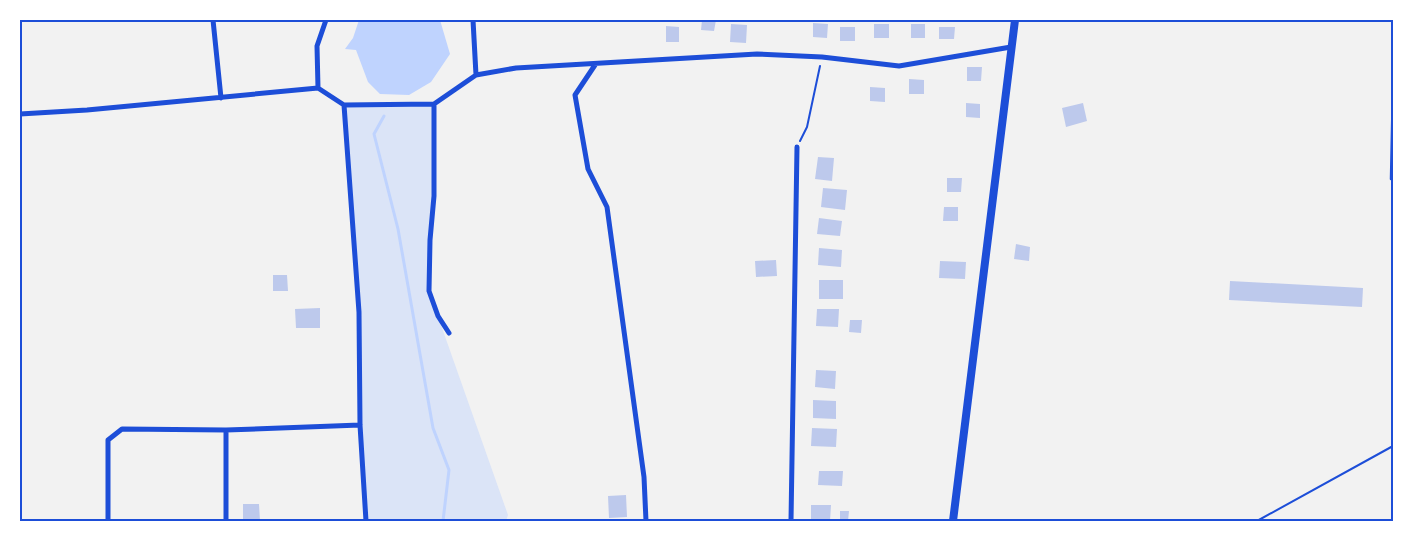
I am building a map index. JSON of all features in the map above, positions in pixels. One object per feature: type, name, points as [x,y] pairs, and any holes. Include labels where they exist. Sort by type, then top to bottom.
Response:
[{"type":"main road","points":[[953,521],[1015,20]]},
{"type":"street","points":[[214,20],[221,98]]},
{"type":"street","points":[[318,88],[317,46],[326,20]]},
{"type":"street","points":[[473,20],[476,75]]},
{"type":"street","points":[[20,114],[221,98],[318,88],[344,105],[434,104],[476,75],[516,68],[595,65],[640,60],[757,54],[822,57],[899,66],[1011,47]]},
{"type":"street","points":[[595,65],[575,95],[588,169],[607,208],[644,477],[646,521]]},
{"type":"street","points":[[434,104],[434,196],[429,291],[438,316],[449,333]]},
{"type":"street","points":[[344,105],[359,312],[360,425],[366,521]]},
{"type":"street","points":[[791,521],[797,147]]},
{"type":"street","points":[[108,521],[108,440],[122,430],[226,430],[360,425]]},
{"type":"street","points":[[226,430],[226,521]]},
{"type":"lane","points":[[1391,179],[1393,84]]},
{"type":"path","points":[[797,147],[807,126],[822,57]]},
{"type":"path","points":[[1257,521],[1393,446]]},
{"type":"shaded area","points":[[434,104],[429,291],[508,515],[506,521],[366,521],[360,425],[359,312],[344,105]]},
{"type":"water","points":[[359,20],[440,20],[450,54],[431,82],[409,95],[380,94],[368,82],[356,50],[345,49],[353,38]]},
{"type":"building","points":[[702,20],[716,20],[714,31],[701,30]]},
{"type":"building","points":[[813,23],[828,24],[827,38],[813,37]]},
{"type":"building","points":[[731,24],[747,25],[746,43],[730,42]]},
{"type":"building","points":[[874,24],[889,24],[889,38],[874,38]]},
{"type":"building","points":[[911,24],[925,24],[925,38],[911,38]]},
{"type":"building","points":[[666,26],[679,27],[679,42],[666,42]]},
{"type":"building","points":[[840,27],[855,27],[855,41],[840,41]]},
{"type":"building","points":[[939,27],[955,27],[954,39],[939,39]]},
{"type":"building","points":[[967,67],[982,67],[981,81],[967,81]]},
{"type":"building","points":[[909,79],[924,80],[924,94],[909,94]]},
{"type":"building","points":[[870,87],[885,88],[885,102],[870,101]]},
{"type":"building","points":[[966,103],[980,104],[980,118],[966,117]]},
{"type":"building","points":[[1083,103],[1087,121],[1066,127],[1062,108]]},
{"type":"building","points":[[818,157],[834,158],[832,181],[815,179]]},
{"type":"building","points":[[947,178],[962,178],[961,192],[947,192]]},
{"type":"building","points":[[823,188],[847,190],[845,210],[821,207]]},
{"type":"building","points":[[944,207],[958,207],[958,221],[943,221]]},
{"type":"building","points":[[819,218],[842,221],[840,236],[817,234]]},
{"type":"building","points":[[1016,244],[1030,247],[1029,261],[1014,259]]},
{"type":"building","points":[[819,248],[842,250],[841,267],[818,265]]},
{"type":"building","points":[[776,260],[777,276],[756,277],[755,261]]},
{"type":"building","points":[[940,261],[966,262],[965,279],[939,278]]},
{"type":"building","points":[[273,275],[287,275],[288,291],[273,291]]},
{"type":"building","points":[[819,280],[843,280],[843,299],[819,299]]},
{"type":"building","points":[[1230,281],[1363,288],[1362,307],[1229,300]]},
{"type":"building","points":[[320,308],[320,328],[296,328],[295,309]]},
{"type":"building","points":[[817,309],[839,309],[838,327],[816,326]]},
{"type":"building","points":[[850,320],[862,320],[861,333],[849,332]]},
{"type":"building","points":[[816,370],[836,371],[835,389],[815,387]]},
{"type":"building","points":[[813,400],[836,401],[836,419],[813,418]]},
{"type":"building","points":[[812,428],[837,429],[836,447],[811,446]]},
{"type":"building","points":[[819,471],[843,471],[842,486],[818,485]]},
{"type":"building","points":[[626,495],[627,517],[609,518],[608,496]]},
{"type":"building","points":[[243,504],[259,504],[260,521],[243,521]]},
{"type":"building","points":[[811,505],[831,505],[830,521],[811,521]]},
{"type":"building","points":[[840,511],[849,511],[848,521],[840,521]]},
{"type":"waterway","points":[[384,116],[374,134],[398,229],[433,428],[449,470],[443,521]]}]
